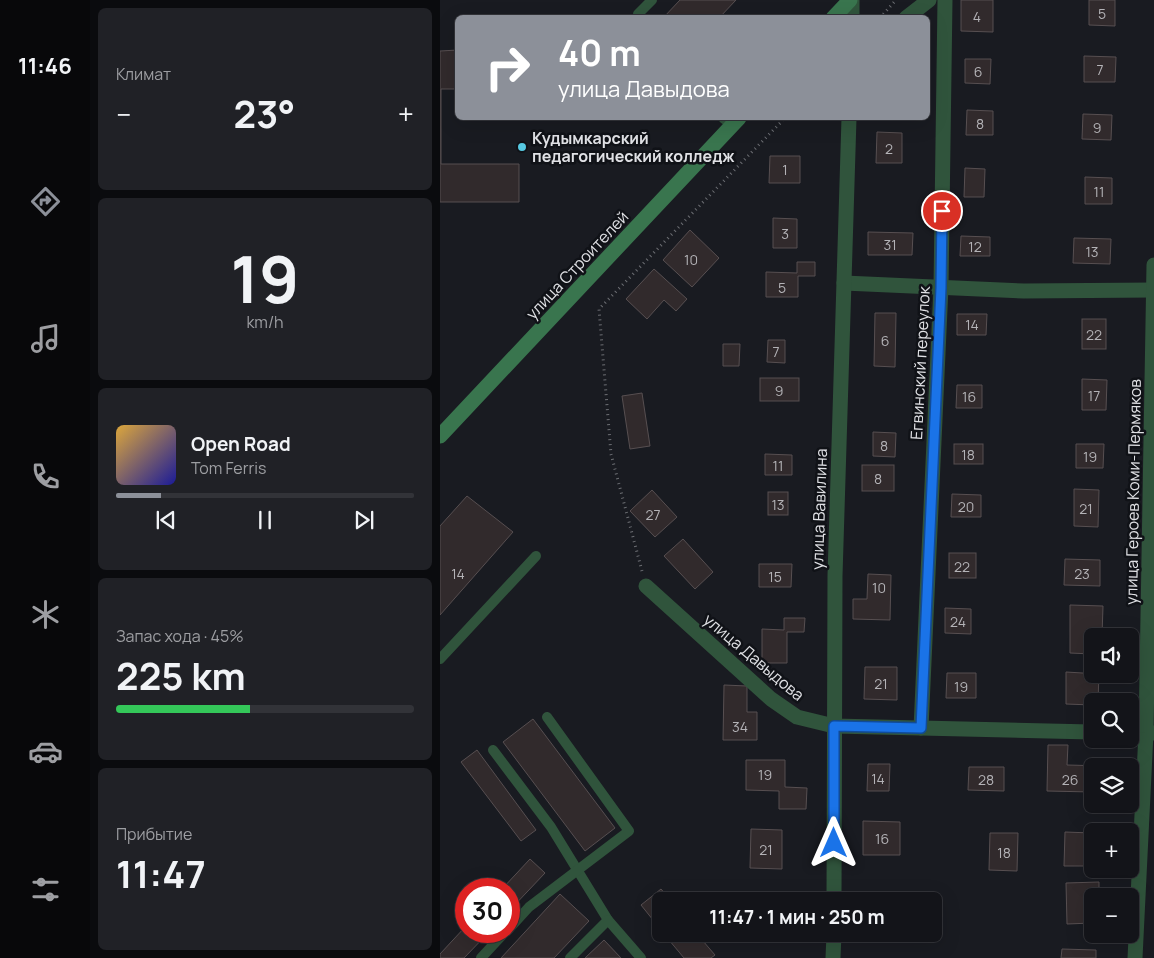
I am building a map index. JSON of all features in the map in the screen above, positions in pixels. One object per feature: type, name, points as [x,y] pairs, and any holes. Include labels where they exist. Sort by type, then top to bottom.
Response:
[{"type":"main road","points":[[836,15],[851,0]]},
{"type":"main road","name":"улица Строителей","points":[[440,436],[732,120]]},
{"type":"street","points":[[851,0],[852,15]]},
{"type":"street","points":[[910,15],[929,0]]},
{"type":"street","name":"Егвинский переулок","points":[[921,728],[941,288],[945,0]]},
{"type":"street","name":"улица Вавилина","points":[[834,892],[835,576],[849,120]]},
{"type":"street","name":"улица Героев Коми-Пермяков","points":[[1136,958],[1150,733],[1154,265]]},
{"type":"street","points":[[844,283],[1024,291],[1154,290]]},
{"type":"street","name":"улица Давыдова","points":[[646,586],[771,699],[797,717],[834,726],[1084,732]]},
{"type":"street","points":[[834,942],[834,958]]},
{"type":"lane","points":[[638,15],[652,0]]},
{"type":"lane","points":[[440,659],[536,556]]},
{"type":"lane","points":[[520,917],[529,907],[629,831],[547,717]]},
{"type":"lane","points":[[493,750],[551,827],[608,920],[641,958]]},
{"type":"lane","points":[[570,958],[608,920]]},
{"type":"lane","points":[[482,958],[496,943]]},
{"type":"path","points":[[883,15],[896,0]]},
{"type":"path","points":[[646,586],[610,454],[600,309],[782,120]]},
{"type":"building","points":[[680,0],[736,0],[722,15],[666,15]]},
{"type":"building","points":[[961,0],[993,0],[993,32],[961,31]]},
{"type":"building","points":[[1089,0],[1115,0],[1115,26],[1089,25]]},
{"type":"building","points":[[455,50],[455,89],[441,89],[441,164],[519,164],[519,202],[440,202],[440,51]]},
{"type":"building","points":[[1084,56],[1116,57],[1115,82],[1084,82]]},
{"type":"building","points":[[965,59],[991,59],[990,84],[965,83]]},
{"type":"building","points":[[967,110],[993,111],[993,135],[966,135]]},
{"type":"building","points":[[1083,114],[1112,115],[1111,140],[1082,139]]},
{"type":"building","points":[[877,132],[902,133],[902,163],[876,163]]},
{"type":"building","points":[[770,156],[800,156],[800,183],[769,183]]},
{"type":"building","points":[[965,168],[985,169],[984,197],[964,197]]},
{"type":"building","points":[[1085,177],[1112,178],[1112,204],[1085,204]]},
{"type":"building","points":[[773,218],[797,219],[797,248],[773,248]]},
{"type":"building","points":[[690,230],[719,258],[692,287],[663,260]]},
{"type":"building","points":[[868,232],[913,233],[912,255],[868,255]]},
{"type":"building","points":[[961,236],[990,237],[990,256],[960,256]]},
{"type":"building","points":[[1074,238],[1111,239],[1110,264],[1073,263]]},
{"type":"building","points":[[797,262],[815,262],[815,276],[798,276],[798,297],[766,297],[766,272],[797,273]]},
{"type":"building","points":[[654,269],[687,299],[676,311],[664,300],[647,319],[626,299]]},
{"type":"building","points":[[875,313],[896,313],[895,367],[874,366]]},
{"type":"building","points":[[957,314],[987,314],[986,335],[957,335]]},
{"type":"building","points":[[1082,319],[1106,319],[1106,349],[1082,349]]},
{"type":"building","points":[[768,340],[785,340],[785,363],[767,362]]},
{"type":"building","points":[[723,344],[740,344],[739,366],[723,366]]},
{"type":"building","points":[[760,378],[799,378],[799,401],[760,401]]},
{"type":"building","points":[[1082,379],[1107,380],[1106,410],[1082,410]]},
{"type":"building","points":[[957,385],[982,385],[982,408],[956,408]]},
{"type":"building","points":[[642,393],[650,446],[630,449],[622,396]]},
{"type":"building","points":[[873,432],[896,433],[895,457],[873,456]]},
{"type":"building","points":[[954,444],[983,444],[983,464],[954,464]]},
{"type":"building","points":[[1076,444],[1104,444],[1103,468],[1076,468]]},
{"type":"building","points":[[765,454],[792,455],[792,475],[765,475]]},
{"type":"building","points":[[862,465],[894,465],[894,491],[862,491]]},
{"type":"building","points":[[1074,489],[1099,490],[1098,527],[1074,526]]},
{"type":"building","points":[[652,490],[677,517],[655,537],[630,511]]},
{"type":"building","points":[[768,492],[788,492],[788,515],[768,515]]},
{"type":"building","points":[[952,494],[981,495],[981,517],[951,517]]},
{"type":"building","points":[[467,496],[513,532],[440,615],[440,526]]},
{"type":"building","points":[[683,539],[713,572],[695,589],[664,556]]},
{"type":"building","points":[[949,553],[976,553],[976,578],[949,578]]},
{"type":"building","points":[[1065,559],[1100,560],[1100,586],[1064,585]]},
{"type":"building","points":[[759,564],[792,564],[791,587],[759,587]]},
{"type":"building","points":[[868,574],[891,575],[890,620],[853,619],[853,599],[867,599]]},
{"type":"building","points":[[1070,605],[1103,606],[1102,628],[1084,628],[1084,654],[1070,653]]},
{"type":"building","points":[[945,608],[971,609],[971,634],[945,633]]},
{"type":"building","points":[[784,618],[805,618],[804,632],[787,632],[787,663],[762,663],[762,629],[784,630]]},
{"type":"building","points":[[865,667],[897,667],[897,700],[864,699]]},
{"type":"building","points":[[1066,672],[1084,673],[1084,683],[1099,683],[1098,693],[1084,693],[1084,705],[1066,704]]},
{"type":"building","points":[[947,673],[976,673],[976,698],[946,698]]},
{"type":"building","points":[[724,685],[747,686],[747,712],[757,712],[757,740],[723,740]]},
{"type":"building","points":[[533,719],[615,828],[585,851],[503,742]]},
{"type":"building","points":[[1048,745],[1068,745],[1067,765],[1084,765],[1084,792],[1047,791]]},
{"type":"building","points":[[477,750],[536,830],[521,841],[461,762]]},
{"type":"building","points":[[746,760],[785,760],[785,787],[807,788],[806,809],[779,809],[779,791],[746,790]]},
{"type":"building","points":[[868,764],[890,764],[889,791],[867,791]]},
{"type":"building","points":[[969,767],[1004,767],[1004,791],[968,790]]},
{"type":"building","points":[[863,821],[900,822],[900,855],[863,855]]},
{"type":"building","points":[[751,829],[782,830],[782,869],[750,868]]},
{"type":"building","points":[[1065,832],[1084,833],[1084,866],[1064,866]]},
{"type":"building","points":[[990,833],[1018,833],[1017,871],[989,870]]},
{"type":"building","points":[[530,859],[545,873],[520,899],[520,878],[512,878]]},
{"type":"building","points":[[1099,882],[1099,888],[1084,888],[1084,923],[1067,924],[1066,883]]},
{"type":"building","points":[[560,894],[589,921],[554,958],[501,958],[515,943],[520,943],[520,937]]},
{"type":"building","points":[[652,896],[652,919],[641,905]]},
{"type":"building","points":[[455,938],[455,943],[478,943],[464,958],[440,958],[440,954]]},
{"type":"building","points":[[604,940],[621,958],[585,958]]},
{"type":"building","points":[[671,942],[704,942],[715,955],[711,958],[684,958]]},
{"type":"building","points":[[1062,949],[1096,950],[1096,958],[1061,958]]},
{"type":"place","name":"Кудымкарский педагогический колледж","points":[[522,147]]},
{"type":"route","points":[[834,843],[834,726],[921,728],[941,288],[942,211]]}]
